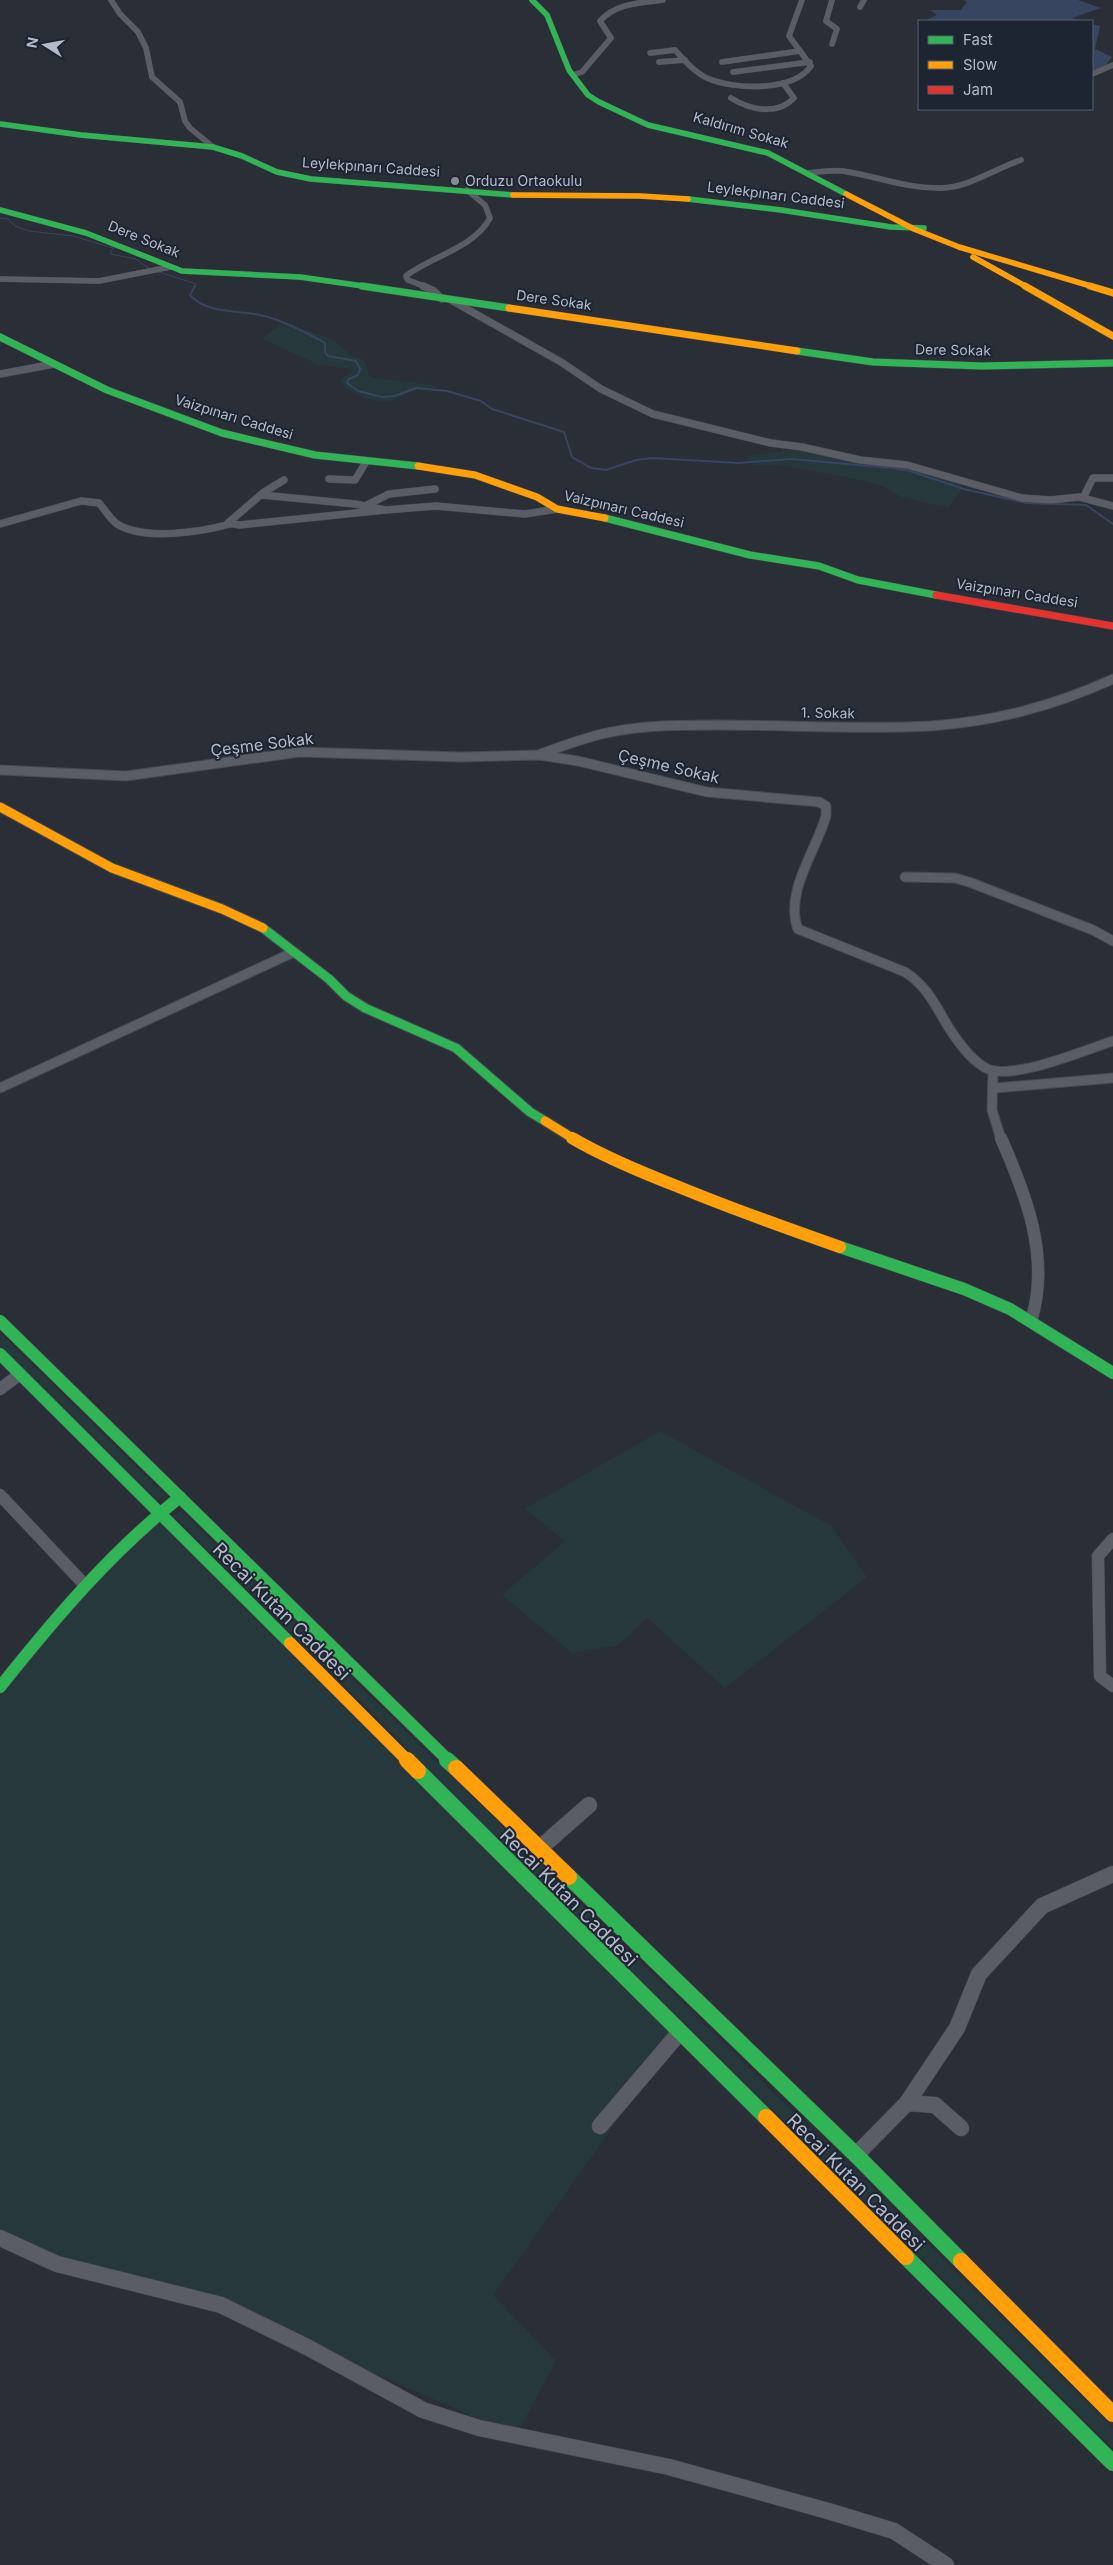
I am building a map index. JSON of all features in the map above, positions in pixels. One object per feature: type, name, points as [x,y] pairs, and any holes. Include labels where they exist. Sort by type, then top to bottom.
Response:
[{"type":"street","points":[[111,0],[120,14],[138,32],[146,48],[152,77],[180,102],[185,121],[190,128],[213,147]]},
{"type":"street","name":"Kaldırım Sokak","points":[[532,0],[547,15],[573,73],[592,98],[639,122],[768,153],[919,228],[959,245],[1004,276],[1113,336]]},
{"type":"street","points":[[573,73],[582,72],[611,38],[600,21],[603,16],[619,7],[643,1],[663,0]]},
{"type":"street","points":[[650,53],[675,50],[703,76],[726,84],[752,86],[783,83],[807,73],[810,69],[810,62],[789,36],[802,0]]},
{"type":"street","points":[[832,0],[826,21],[837,29],[832,44]]},
{"type":"street","points":[[860,8],[864,0]]},
{"type":"street","points":[[722,62],[800,51]]},
{"type":"street","points":[[659,62],[685,60]]},
{"type":"street","points":[[733,72],[810,62]]},
{"type":"street","points":[[1093,74],[1113,65]]},
{"type":"street","points":[[730,98],[741,106],[751,108],[782,106],[794,98],[783,83]]},
{"type":"street","name":"Leylekpınarı Caddesi","points":[[0,124],[74,134],[213,147],[242,156],[270,170],[304,178],[518,195],[640,196],[737,203],[838,218],[900,230],[919,228]]},
{"type":"street","points":[[811,173],[841,170],[915,187],[943,188],[971,183],[998,168],[1020,160]]},
{"type":"street","points":[[467,190],[486,203],[490,216],[488,221],[474,239],[419,267],[406,276],[408,280],[434,291],[460,307],[500,326],[561,362],[601,389],[652,414],[771,443],[802,447],[860,460],[907,465],[948,479],[1022,498],[1051,500],[1083,498],[1113,506]]},
{"type":"street","name":"Dere Sokak","points":[[0,210],[117,243],[170,268],[188,271],[246,272],[300,277],[872,362],[982,366],[1113,363]]},
{"type":"street","points":[[959,245],[1113,288]]},
{"type":"street","points":[[959,245],[1113,292]]},
{"type":"street","points":[[0,279],[98,281],[170,268]]},
{"type":"street","name":"Vaizpınarı Caddesi","points":[[0,337],[24,346],[54,364],[125,398],[214,429],[282,449],[366,462],[420,465],[475,475],[538,497],[557,509],[614,520],[750,555],[819,566],[835,573],[874,584],[1113,626]]},
{"type":"street","points":[[0,374],[54,364]]},
{"type":"street","points":[[329,480],[355,480],[366,462]]},
{"type":"street","points":[[1083,498],[1092,478],[1113,478]]},
{"type":"street","points":[[230,524],[228,520],[284,480]]},
{"type":"street","points":[[365,506],[389,494],[435,489]]},
{"type":"street","points":[[262,495],[365,506],[385,510]]},
{"type":"street","points":[[0,524],[81,501],[99,503],[118,524],[151,533],[206,531],[230,524],[240,525],[436,506],[525,514],[557,509]]},
{"type":"street","name":"1. Sokak","points":[[540,755],[606,733],[658,726],[896,728],[992,719],[1025,713],[1053,705],[1113,679]]},
{"type":"street","name":"Çeşme Sokak","points":[[0,770],[126,776],[300,752],[461,757],[540,755],[584,762],[706,792],[811,800],[824,804],[827,810],[825,824],[796,896],[793,920],[795,925],[804,932],[905,972],[918,980],[932,994],[955,1035],[974,1058],[993,1071]]},
{"type":"street","points":[[0,807],[112,868],[250,920],[276,936],[346,996],[365,1008],[456,1048],[530,1112],[592,1150],[756,1218],[964,1289],[1031,1321],[1113,1373]]},
{"type":"street","points":[[905,877],[955,878],[969,882],[1093,930],[1113,941]]},
{"type":"street","points":[[0,1088],[294,952]]},
{"type":"street","points":[[1031,1321],[1036,1309],[1039,1292],[1036,1249],[1021,1186],[993,1117],[992,1096],[995,1088],[993,1071],[1028,1069],[1113,1042]]},
{"type":"street","points":[[995,1088],[1113,1078]]},
{"type":"street","name":"Recai Kutan Caddesi","points":[[0,1321],[856,2155],[1113,2414]]},
{"type":"street","name":"Recai Kutan Caddesi","points":[[0,1354],[1113,2463]]},
{"type":"street","points":[[0,1389],[20,1374]]},
{"type":"street","points":[[0,1495],[83,1583]]},
{"type":"street","points":[[0,1687],[83,1583],[124,1541],[158,1512],[180,1497]]},
{"type":"street","points":[[1113,1539],[1098,1556],[1100,1676],[1113,1686]]},
{"type":"street","points":[[540,1848],[589,1805]]},
{"type":"street","points":[[856,2155],[907,2103],[957,2028],[979,1974],[1042,1906],[1113,1874]]},
{"type":"street","points":[[600,2126],[680,2032]]},
{"type":"street","points":[[907,2103],[935,2105],[961,2128]]},
{"type":"street","points":[[0,2238],[57,2264],[221,2305],[308,2346],[423,2410],[478,2428],[669,2467],[828,2511],[894,2531],[946,2565]]},
{"type":"shaded area","points":[[291,325],[332,339],[352,356],[362,359],[367,365],[368,375],[372,377],[438,386],[429,390],[413,391],[387,401],[373,400],[360,396],[348,389],[339,380],[353,371],[350,369],[319,365],[262,339],[278,326]]},
{"type":"shaded area","points":[[792,449],[848,461],[904,467],[964,486],[948,508],[901,497],[885,487],[861,480],[778,465],[753,465],[746,457]]},
{"type":"shaded area","points":[[0,1333],[165,1495],[157,1501],[0,1345]]},
{"type":"shaded area","points":[[660,1431],[831,1526],[867,1577],[725,1688],[647,1618],[618,1645],[572,1653],[502,1595],[565,1541],[525,1509]]},
{"type":"shaded area","points":[[181,1511],[944,2260],[1113,2429],[1113,2448],[173,1516]]},
{"type":"shaded area","points":[[158,1512],[680,2032],[493,2295],[556,2361],[516,2435],[264,2325],[18,2246],[0,2234],[0,1677]]},
{"type":"water","points":[[964,0],[1078,0],[1101,8],[1072,18],[1078,20],[928,19],[937,15],[930,10],[961,10],[967,2]]},
{"type":"water","points":[[1093,24],[1100,26],[1095,49],[1112,57],[1104,67],[1093,72]]},
{"type":"waterway","points":[[0,218],[8,219],[15,226],[29,231],[73,236],[113,248],[110,254],[136,259],[150,269],[196,284],[194,287]]},
{"type":"waterway","points":[[195,286],[190,295],[198,302],[216,309],[275,319],[325,343],[325,352],[328,356],[356,361],[360,369],[358,375],[349,379],[347,383],[358,391],[382,397],[395,396],[416,388],[447,391],[481,401],[492,409],[564,432],[572,457],[591,468],[606,470],[636,460],[652,458],[738,463],[791,459],[892,468],[910,471],[964,489],[1026,503],[1086,505],[1113,524]]},
{"type":"traffic: fast","points":[[532,0],[547,15],[569,70],[588,95],[599,102],[648,125],[768,153],[846,194]]},
{"type":"traffic: fast","points":[[0,124],[81,135],[213,147],[242,156],[277,172],[311,179],[513,195]]},
{"type":"traffic: fast","points":[[688,199],[781,210],[891,227],[924,228]]},
{"type":"traffic: fast","points":[[0,210],[86,233],[182,271],[300,277],[509,308]]},
{"type":"traffic: fast","points":[[0,337],[16,343],[123,397],[222,433],[282,449],[315,455],[418,466]]},
{"type":"traffic: fast","points":[[797,351],[873,362],[982,366],[1113,363]]},
{"type":"traffic: fast","points":[[605,518],[750,555],[819,566],[858,580],[936,595]]},
{"type":"traffic: fast","points":[[263,928],[329,979],[346,996],[365,1008],[456,1048],[530,1112],[545,1121]]},
{"type":"traffic: fast","points":[[840,1247],[964,1289],[1010,1309],[1113,1373]]},
{"type":"traffic: fast","points":[[0,1321],[456,1768]]},
{"type":"traffic: fast","points":[[0,1354],[290,1643]]},
{"type":"traffic: fast","points":[[0,1687],[62,1610],[106,1562],[180,1497]]},
{"type":"traffic: fast","points":[[418,1771],[766,2117]]},
{"type":"traffic: fast","points":[[569,1877],[856,2155],[961,2261]]},
{"type":"traffic: fast","points":[[906,2257],[1113,2463]]},
{"type":"traffic: slow","points":[[846,194],[914,229],[959,247],[1113,293]]},
{"type":"traffic: slow","points":[[513,195],[640,196],[688,199]]},
{"type":"traffic: slow","points":[[973,257],[1113,336]]},
{"type":"traffic: slow","points":[[509,308],[797,351]]},
{"type":"traffic: slow","points":[[418,466],[475,475],[537,497],[557,509],[605,518]]},
{"type":"traffic: slow","points":[[0,807],[112,868],[222,909],[263,928]]},
{"type":"traffic: slow","points":[[545,1121],[592,1150],[651,1176],[756,1218],[840,1247]]},
{"type":"traffic: slow","points":[[290,1643],[418,1771]]},
{"type":"traffic: slow","points":[[456,1768],[569,1877]]},
{"type":"traffic: slow","points":[[766,2117],[906,2257]]},
{"type":"traffic: slow","points":[[961,2261],[1113,2414]]},
{"type":"traffic: jam","points":[[936,595],[1113,626]]},
{"type":"place","name":"Orduzu Ortaokulu","points":[[455,181]]}]
